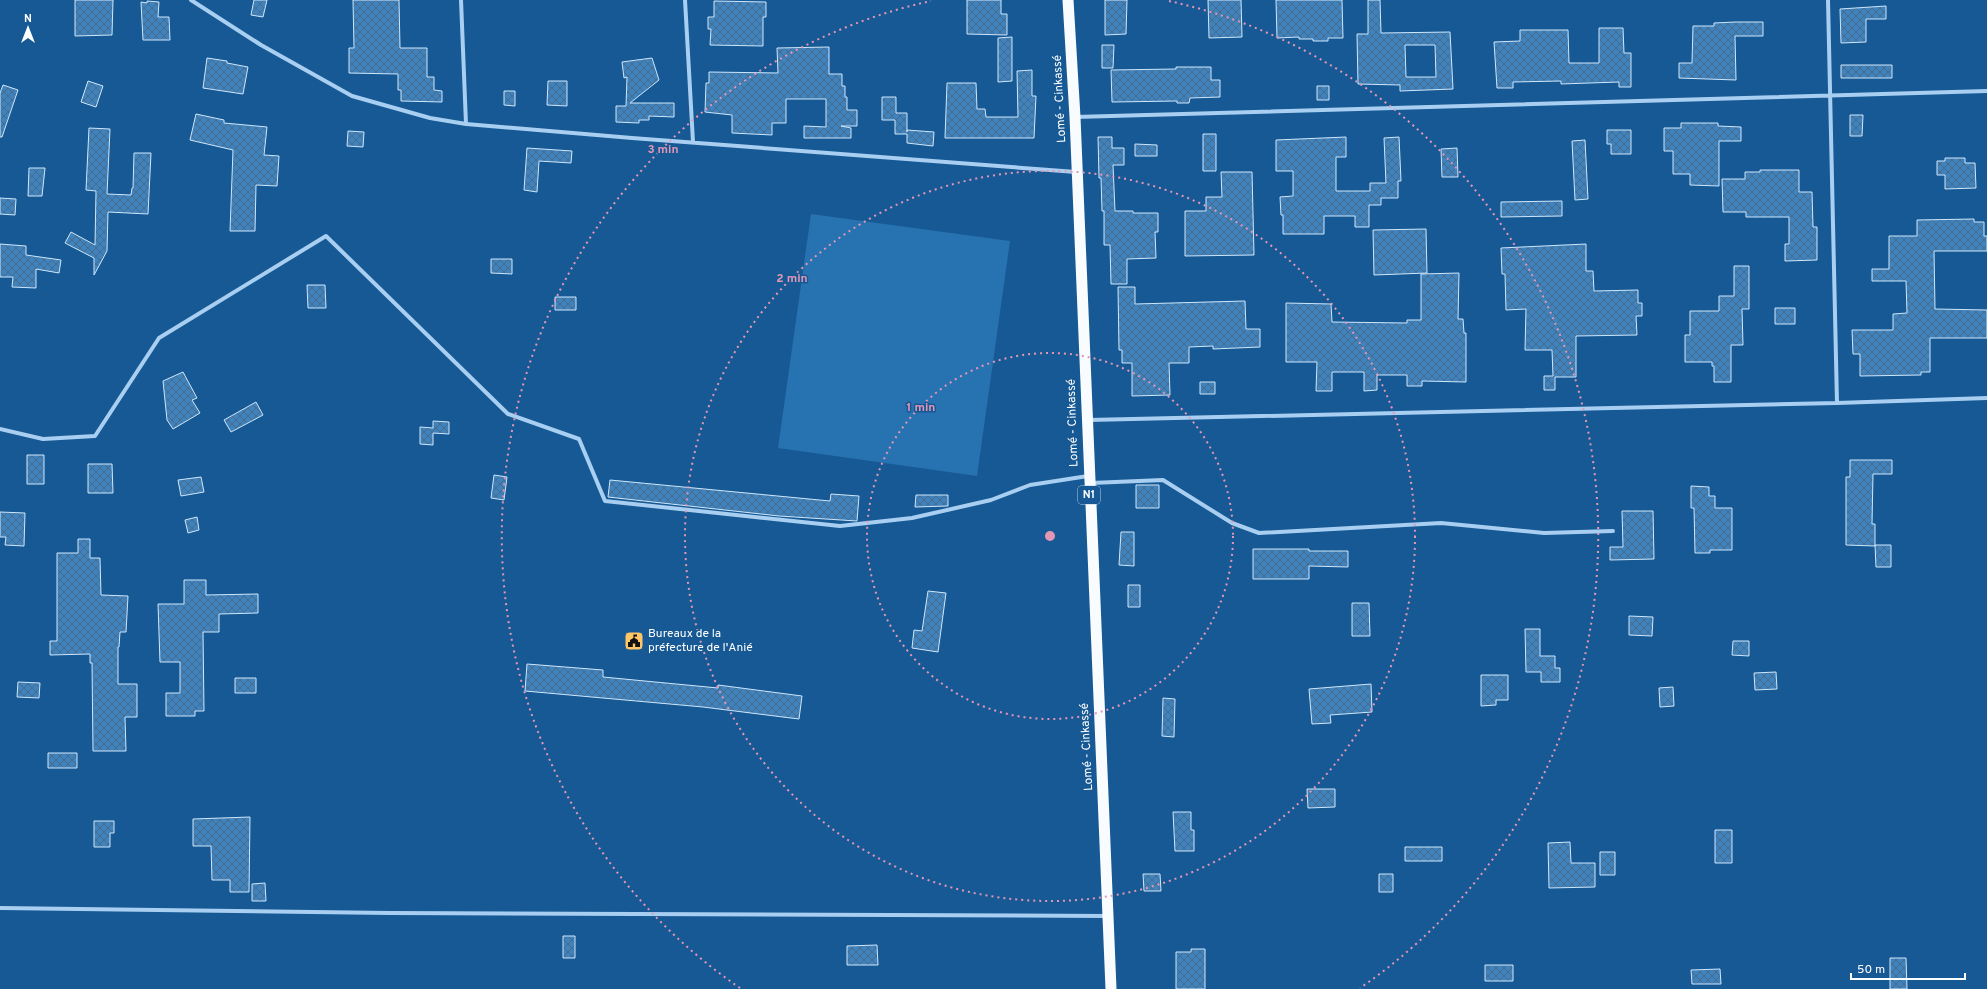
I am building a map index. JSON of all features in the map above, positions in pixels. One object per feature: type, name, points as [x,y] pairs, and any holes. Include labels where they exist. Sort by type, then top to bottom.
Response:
[{"type":"highway","name":"Lomé - Cinkassé","points":[[1068,0],[1075,117],[1086,420],[1111,989]]},
{"type":"street","points":[[191,0],[261,45],[352,96],[430,118],[466,124],[1077,172]]},
{"type":"street","points":[[460,0],[466,124]]},
{"type":"street","points":[[685,0],[693,142]]},
{"type":"street","points":[[1828,0],[1837,403]]},
{"type":"street","points":[[1075,117],[1987,91]]},
{"type":"street","points":[[0,429],[43,439],[95,436],[159,338],[326,236],[508,414],[579,439],[605,501],[840,526],[912,518],[990,500],[1030,485],[1089,480],[1163,480],[1232,523],[1259,533],[1441,523],[1544,533],[1613,531]]},
{"type":"street","points":[[1086,420],[1837,403],[1987,398]]},
{"type":"street","points":[[0,908],[390,914],[1108,916]]},
{"type":"shaded area","points":[[811,214],[1010,241],[977,476],[778,448]]},
{"type":"building","points":[[75,0],[113,0],[112,35],[75,36]]},
{"type":"building","points":[[254,0],[267,0],[263,17],[251,15]]},
{"type":"building","points":[[353,0],[399,0],[400,48],[427,48],[427,77],[434,77],[434,90],[442,91],[442,102],[401,101],[401,90],[398,90],[398,74],[349,73],[349,48],[354,48]]},
{"type":"building","points":[[967,0],[1001,0],[1001,14],[1007,14],[1007,35],[967,34]]},
{"type":"building","points":[[1105,0],[1127,0],[1126,34],[1105,35]]},
{"type":"building","points":[[1208,0],[1241,0],[1242,37],[1209,38]]},
{"type":"building","points":[[1276,0],[1342,0],[1343,38],[1328,38],[1328,41],[1313,41],[1313,39],[1299,39],[1299,37],[1277,38]]},
{"type":"building","points":[[1368,0],[1380,0],[1381,33],[1450,32],[1453,89],[1400,91],[1400,85],[1358,84],[1357,34],[1368,34]],"holes":[[[1405,45],[1435,45],[1436,77],[1406,77]]]},
{"type":"building","points":[[147,1],[159,2],[158,17],[169,17],[170,40],[143,40],[141,2],[147,3]]},
{"type":"building","points":[[714,1],[766,2],[766,17],[763,17],[763,46],[710,45],[711,29],[708,29],[708,17],[714,17]]},
{"type":"building","points":[[1886,6],[1886,19],[1866,19],[1866,42],[1841,43],[1840,9]]},
{"type":"building","points":[[1763,22],[1763,36],[1735,36],[1736,80],[1679,78],[1679,63],[1692,63],[1693,26],[1714,26],[1714,23]]},
{"type":"building","points":[[1599,28],[1623,28],[1624,53],[1631,53],[1631,87],[1619,87],[1619,82],[1561,84],[1561,81],[1513,82],[1513,88],[1497,88],[1494,42],[1520,41],[1520,30],[1568,30],[1569,63],[1599,63]]},
{"type":"building","points":[[1012,37],[1012,81],[998,82],[998,38]]},
{"type":"building","points":[[1102,45],[1114,45],[1113,68],[1102,68]]},
{"type":"building","points":[[829,47],[829,74],[842,74],[842,86],[845,86],[845,97],[847,97],[847,110],[857,110],[857,126],[841,126],[851,128],[851,138],[804,138],[804,126],[826,127],[826,99],[786,99],[786,123],[772,123],[772,135],[732,133],[732,115],[705,112],[706,83],[709,83],[709,72],[778,73],[777,48]]},
{"type":"building","points":[[207,58],[227,61],[227,63],[248,67],[243,94],[203,88]]},
{"type":"building","points":[[652,58],[659,80],[630,103],[674,103],[674,117],[649,116],[649,120],[639,120],[639,123],[616,122],[616,106],[626,106],[627,77],[624,78],[622,62]]},
{"type":"building","points":[[1841,65],[1892,65],[1892,78],[1841,78]]},
{"type":"building","points":[[1176,67],[1211,67],[1211,80],[1220,80],[1220,97],[1190,98],[1189,103],[1177,103],[1177,101],[1112,102],[1111,70],[1176,69]]},
{"type":"building","points":[[1032,70],[1032,96],[1036,96],[1034,138],[945,138],[947,83],[976,83],[977,109],[985,109],[986,117],[1018,117],[1017,71]]},
{"type":"building","points":[[88,81],[103,86],[96,107],[81,102]]},
{"type":"building","points":[[548,81],[567,81],[567,106],[547,105]]},
{"type":"building","points":[[3,85],[18,90],[2,137],[0,137],[0,93]]},
{"type":"building","points":[[1317,86],[1329,86],[1329,100],[1317,100]]},
{"type":"building","points":[[504,91],[515,91],[515,106],[504,105]]},
{"type":"building","points":[[882,97],[896,97],[896,113],[907,113],[907,130],[934,132],[933,146],[907,143],[907,134],[895,134],[895,120],[882,120]]},
{"type":"building","points":[[196,114],[224,120],[224,123],[267,127],[264,155],[279,156],[277,186],[256,185],[255,231],[230,231],[233,150],[190,140]]},
{"type":"building","points":[[1850,115],[1863,115],[1862,136],[1850,136]]},
{"type":"building","points":[[1681,123],[1718,123],[1718,126],[1741,127],[1741,141],[1719,141],[1719,186],[1690,185],[1690,174],[1673,174],[1673,151],[1664,151],[1664,128],[1681,128]]},
{"type":"building","points":[[89,128],[110,129],[107,194],[131,195],[133,188],[134,153],[151,153],[148,214],[108,212],[107,251],[94,275],[94,258],[65,243],[71,232],[95,245],[96,191],[86,190]]},
{"type":"building","points":[[1607,130],[1631,130],[1631,154],[1611,154],[1611,144],[1607,144]]},
{"type":"building","points":[[348,131],[364,132],[363,147],[347,146]]},
{"type":"building","points":[[1203,134],[1216,134],[1216,171],[1203,171]]},
{"type":"building","points":[[1098,137],[1112,137],[1112,148],[1124,148],[1124,165],[1113,165],[1115,211],[1158,213],[1158,232],[1155,232],[1156,258],[1127,259],[1127,284],[1111,284],[1110,245],[1104,245],[1104,211],[1102,211],[1101,178],[1099,178]]},
{"type":"building","points":[[1346,137],[1346,157],[1336,157],[1336,191],[1370,191],[1370,183],[1386,183],[1384,138],[1399,137],[1401,181],[1398,181],[1398,198],[1381,198],[1381,205],[1369,205],[1369,227],[1355,227],[1355,216],[1324,216],[1324,234],[1283,234],[1283,215],[1281,215],[1280,197],[1293,196],[1293,171],[1276,171],[1276,140]]},
{"type":"building","points":[[1585,140],[1588,199],[1575,200],[1572,141]]},
{"type":"building","points":[[1135,144],[1157,145],[1157,156],[1135,156]]},
{"type":"building","points":[[527,148],[572,151],[571,163],[539,161],[537,192],[524,190]]},
{"type":"building","points":[[1457,148],[1458,177],[1442,177],[1441,149]]},
{"type":"building","points":[[1945,158],[1965,158],[1965,163],[1975,163],[1976,188],[1945,189],[1945,175],[1937,175],[1937,161],[1945,161]]},
{"type":"building","points":[[29,168],[45,168],[42,196],[28,196]]},
{"type":"building","points":[[1760,170],[1799,170],[1799,192],[1812,192],[1813,227],[1817,227],[1817,260],[1785,261],[1785,244],[1789,244],[1789,217],[1746,217],[1746,212],[1723,212],[1722,179],[1745,179],[1745,172],[1760,172]]},
{"type":"building","points":[[1221,172],[1252,172],[1254,255],[1185,256],[1185,211],[1206,211],[1206,197],[1222,197]]},
{"type":"building","points":[[0,198],[16,199],[15,215],[0,214]]},
{"type":"building","points":[[1562,201],[1562,216],[1501,217],[1501,202]]},
{"type":"building","points":[[1974,219],[1974,222],[1984,222],[1984,236],[1987,236],[1987,251],[1934,251],[1935,309],[1987,310],[1987,338],[1930,338],[1930,372],[1921,372],[1921,375],[1860,376],[1860,354],[1853,354],[1852,330],[1893,330],[1893,314],[1907,313],[1906,281],[1872,281],[1872,269],[1889,269],[1889,236],[1917,236],[1917,220]]},
{"type":"building","points":[[1426,229],[1427,273],[1374,275],[1373,230]]},
{"type":"building","points":[[0,244],[26,246],[26,255],[61,260],[59,273],[36,269],[36,288],[12,287],[13,277],[0,277]]},
{"type":"building","points":[[1586,244],[1586,271],[1593,271],[1594,291],[1638,290],[1638,303],[1642,303],[1642,316],[1636,316],[1637,335],[1576,336],[1576,377],[1555,377],[1555,390],[1544,390],[1544,376],[1553,376],[1552,350],[1525,350],[1526,309],[1506,310],[1505,274],[1502,274],[1501,248]]},
{"type":"building","points":[[491,259],[512,259],[512,274],[491,273]]},
{"type":"building","points":[[1734,266],[1749,266],[1749,309],[1742,309],[1743,345],[1731,345],[1731,382],[1714,382],[1714,366],[1712,366],[1712,362],[1685,362],[1685,335],[1690,335],[1690,311],[1719,311],[1719,296],[1734,296]]},
{"type":"building","points":[[1459,273],[1458,319],[1463,319],[1464,333],[1466,333],[1466,382],[1422,381],[1422,386],[1407,386],[1407,375],[1377,375],[1377,390],[1364,391],[1364,372],[1332,372],[1332,391],[1316,391],[1317,362],[1286,362],[1286,303],[1331,304],[1332,322],[1407,323],[1407,320],[1421,320],[1421,274]]},
{"type":"building","points":[[307,285],[325,285],[326,308],[308,308]]},
{"type":"building","points":[[1118,287],[1135,287],[1135,304],[1245,301],[1246,329],[1260,329],[1260,347],[1213,349],[1213,346],[1189,347],[1189,363],[1169,363],[1170,395],[1132,396],[1132,363],[1122,363],[1122,350],[1119,350]]},
{"type":"building","points":[[555,297],[576,297],[576,310],[555,310]]},
{"type":"building","points":[[1775,308],[1795,308],[1795,324],[1775,324]]},
{"type":"building","points":[[183,372],[197,398],[192,400],[200,413],[173,429],[167,420],[163,381]]},
{"type":"building","points":[[1200,382],[1215,382],[1215,394],[1200,394]]},
{"type":"building","points":[[256,402],[263,415],[231,432],[224,420]]},
{"type":"building","points":[[433,421],[449,422],[449,434],[433,433],[433,445],[420,444],[420,427],[433,428]]},
{"type":"building","points":[[27,455],[44,455],[44,484],[27,484]]},
{"type":"building","points":[[1850,460],[1892,460],[1892,474],[1873,474],[1872,524],[1875,524],[1875,546],[1846,545],[1846,477],[1850,477]]},
{"type":"building","points":[[88,464],[112,464],[113,493],[88,493]]},
{"type":"building","points":[[494,475],[507,477],[504,500],[491,498]]},
{"type":"building","points":[[201,477],[204,492],[181,496],[178,480]]},
{"type":"building","points":[[610,480],[830,501],[831,494],[859,496],[857,521],[779,516],[608,497]]},
{"type":"building","points":[[1136,485],[1159,485],[1159,508],[1136,508]]},
{"type":"building","points":[[1691,486],[1709,487],[1709,496],[1715,496],[1715,508],[1732,508],[1732,550],[1710,550],[1710,553],[1695,553],[1694,508],[1691,508]]},
{"type":"building","points":[[916,495],[948,495],[948,506],[915,507]]},
{"type":"building","points":[[1622,511],[1653,511],[1654,559],[1610,560],[1610,547],[1623,547]]},
{"type":"building","points":[[0,512],[25,513],[24,546],[5,545],[6,537],[0,537]]},
{"type":"building","points":[[197,517],[199,530],[188,533],[185,520]]},
{"type":"building","points":[[1121,532],[1134,532],[1134,566],[1119,565]]},
{"type":"building","points":[[78,539],[90,539],[90,558],[100,558],[101,595],[128,596],[126,632],[120,632],[118,647],[118,684],[137,684],[137,717],[125,717],[126,751],[93,751],[92,663],[90,663],[90,654],[50,655],[50,641],[57,641],[57,553],[78,553]]},
{"type":"building","points":[[1875,545],[1891,545],[1891,567],[1876,567]]},
{"type":"building","points":[[1253,549],[1348,551],[1348,567],[1309,566],[1309,579],[1253,579]]},
{"type":"building","points":[[184,580],[206,580],[206,595],[258,594],[258,613],[219,614],[219,632],[203,632],[204,711],[195,711],[195,716],[166,716],[166,693],[180,693],[180,662],[160,662],[158,604],[184,604]]},
{"type":"building","points":[[1128,585],[1140,585],[1140,607],[1128,607]]},
{"type":"building","points":[[928,591],[946,593],[938,652],[912,648],[914,630],[922,631]]},
{"type":"building","points":[[1352,603],[1369,603],[1370,636],[1352,636]]},
{"type":"building","points":[[1629,616],[1653,617],[1652,636],[1629,635]]},
{"type":"building","points":[[1525,629],[1540,629],[1540,656],[1555,656],[1555,668],[1560,668],[1560,682],[1541,682],[1541,672],[1526,672]]},
{"type":"building","points":[[1733,641],[1749,641],[1749,656],[1732,655]]},
{"type":"building","points":[[527,664],[603,670],[603,677],[718,688],[718,685],[802,696],[799,719],[703,707],[525,691]]},
{"type":"building","points":[[1776,672],[1777,689],[1755,690],[1754,673]]},
{"type":"building","points":[[1481,675],[1508,675],[1508,700],[1496,700],[1496,705],[1481,706]]},
{"type":"building","points":[[235,678],[256,678],[256,693],[235,693]]},
{"type":"building","points":[[18,682],[40,683],[39,698],[17,697]]},
{"type":"building","points":[[1371,684],[1372,712],[1330,715],[1331,723],[1312,724],[1309,689]]},
{"type":"building","points":[[1673,687],[1674,706],[1660,707],[1659,688]]},
{"type":"building","points":[[1163,698],[1175,699],[1174,737],[1162,736]]},
{"type":"building","points":[[48,753],[77,753],[77,768],[48,768]]},
{"type":"building","points":[[1307,789],[1335,789],[1335,807],[1308,808]]},
{"type":"building","points":[[1173,812],[1191,812],[1191,830],[1194,830],[1194,851],[1175,851]]},
{"type":"building","points":[[250,817],[249,892],[230,892],[230,880],[212,880],[211,846],[193,846],[193,819]]},
{"type":"building","points":[[94,821],[114,821],[114,833],[110,833],[110,847],[94,847]]},
{"type":"building","points":[[1715,830],[1732,830],[1732,863],[1715,863]]},
{"type":"building","points":[[1570,842],[1571,863],[1595,863],[1595,887],[1549,888],[1548,843]]},
{"type":"building","points":[[1405,847],[1442,847],[1442,861],[1405,861]]},
{"type":"building","points":[[1600,852],[1615,852],[1615,875],[1600,875]]},
{"type":"building","points":[[1143,874],[1160,874],[1161,891],[1144,891]]},
{"type":"building","points":[[1379,874],[1393,874],[1393,892],[1379,892]]},
{"type":"building","points":[[265,883],[266,901],[252,901],[252,884]]},
{"type":"building","points":[[563,936],[575,936],[575,958],[563,958]]},
{"type":"building","points":[[877,945],[878,965],[847,965],[847,946]]},
{"type":"building","points":[[1191,949],[1205,949],[1205,989],[1176,989],[1176,952],[1191,952]]},
{"type":"building","points":[[1890,958],[1906,958],[1907,989],[1890,989]]},
{"type":"building","points":[[1485,965],[1513,965],[1513,981],[1485,981]]},
{"type":"building","points":[[1720,969],[1721,984],[1692,984],[1691,970]]},
{"type":"place","name":"Bureaux de la préfecture de l'Anié","points":[[634,641]]}]
